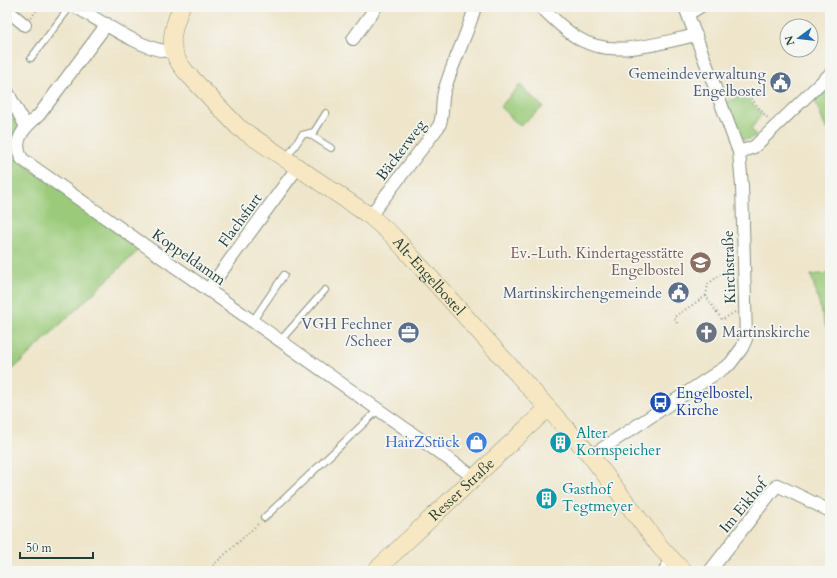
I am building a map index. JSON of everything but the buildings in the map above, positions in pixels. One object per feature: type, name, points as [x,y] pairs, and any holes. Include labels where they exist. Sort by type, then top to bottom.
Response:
[{"type":"street","points":[[76,7],[150,48],[166,52],[173,51]]},
{"type":"street","name":"Alt-Engelbostel","points":[[181,7],[171,38],[173,51],[178,63],[222,112],[238,127],[370,216],[392,235],[591,456],[665,563],[683,571]]},
{"type":"street","points":[[353,39],[376,7]]},
{"type":"street","name":"Bäckerweg","points":[[370,216],[439,126],[442,120],[444,93],[471,23],[475,7]]},
{"type":"street","points":[[541,7],[577,38],[593,45],[609,48],[626,48],[696,35]]},
{"type":"street","points":[[7,10],[25,25]]},
{"type":"street","name":"Kirchstraße","points":[[591,456],[730,364],[742,348],[746,339],[742,186],[739,152],[687,12]]},
{"type":"street","name":"Koppeldamm","points":[[107,24],[39,114],[19,136],[18,153],[22,160],[474,477]]},
{"type":"street","points":[[739,152],[754,147],[830,74]]},
{"type":"street","points":[[7,92],[26,127]]},
{"type":"street","name":"Flachsfurt","points":[[208,290],[291,164]]},
{"type":"street","name":"Resser Straße","points":[[375,571],[548,408]]},
{"type":"street","name":"Im Eikhof","points":[[710,571],[777,485],[830,511]]},
{"type":"lane","points":[[31,58],[70,7]]},
{"type":"lane","points":[[687,12],[705,7]]},
{"type":"lane","points":[[291,164],[302,135],[314,132],[326,113]]},
{"type":"lane","points":[[308,134],[331,148]]},
{"type":"lane","points":[[252,322],[284,275]]},
{"type":"lane","points":[[280,341],[325,290]]},
{"type":"lane","points":[[264,518],[378,410]]},
{"type":"path","points":[[720,101],[744,90],[775,127]]},
{"type":"path","points":[[744,255],[708,284],[706,296],[722,320],[746,304]]},
{"type":"path","points":[[676,323],[674,317],[706,296]]},
{"type":"path","points":[[207,571],[264,518]]},
{"type":"green space","points":[[520,85],[543,107],[520,126],[500,107]]},
{"type":"green space","points":[[830,85],[830,128],[826,129],[814,98],[821,86]]},
{"type":"green space","points":[[744,95],[762,114],[751,129],[756,135],[750,139],[743,139],[738,135],[726,102]]},
{"type":"green space","points":[[7,99],[19,121],[14,157],[141,248],[7,375]]},
{"type":"green space","points":[[830,273],[830,330],[826,327],[811,275]]},
{"type":"place","name":"Gemeindeverwaltung Engelbostel","points":[[781,83]]},
{"type":"place","name":"Ev.-Luth. Kindertagesstätte Engelbostel","points":[[700,262]]},
{"type":"place","name":"Martinskirchengemeinde","points":[[678,293]]},
{"type":"place","name":"Martinskirche","points":[[707,332]]},
{"type":"place","name":"VGH Fechner /Scheer","points":[[408,333]]},
{"type":"place","name":"Engelbostel, Kirche","points":[[661,402]]},
{"type":"place","name":"HairZStück","points":[[476,442]]},
{"type":"place","name":"Alter Kornspeicher","points":[[560,442]]},
{"type":"place","name":"Gasthof Tegtmeyer","points":[[547,498]]}]
